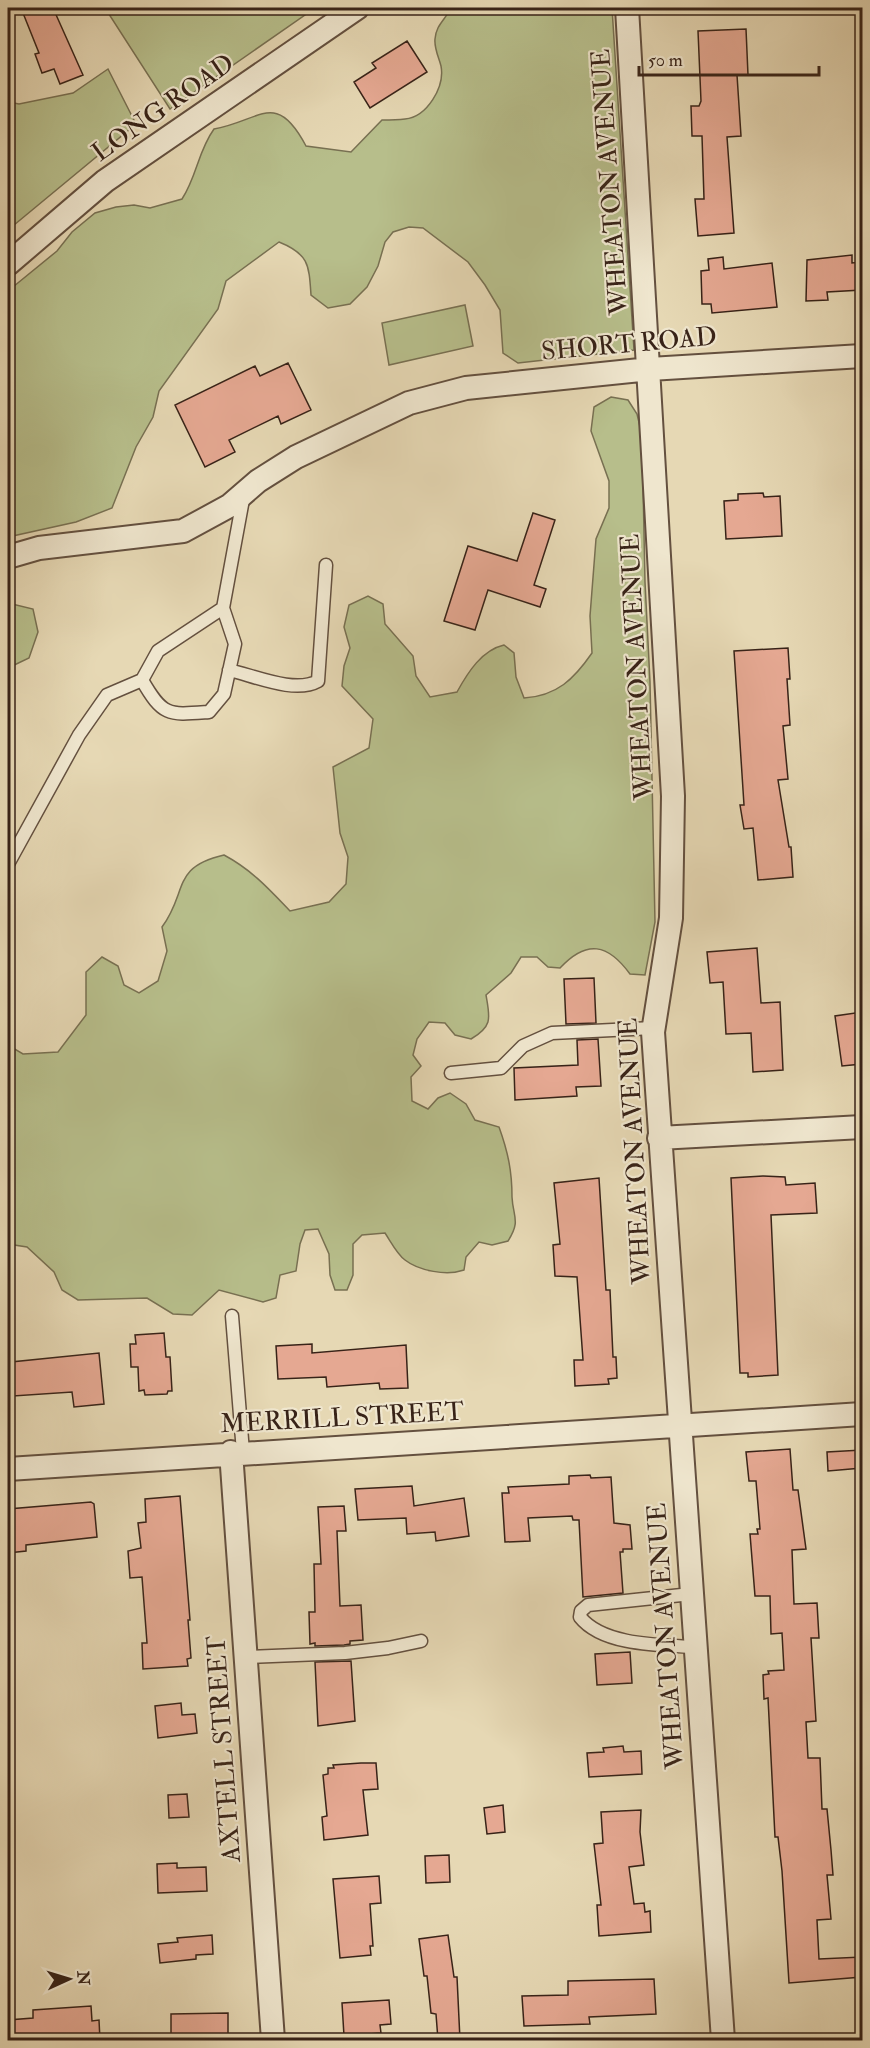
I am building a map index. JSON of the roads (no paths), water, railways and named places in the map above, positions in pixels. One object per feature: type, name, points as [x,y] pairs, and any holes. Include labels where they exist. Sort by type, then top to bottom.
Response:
[{"type":"street","name":"LONG ROAD","points":[[8,264],[105,181],[357,8]]},
{"type":"street","name":"WHEATON AVENUE","points":[[627,8],[650,369],[673,796],[674,884],[654,1028],[659,1138],[723,2040]]},
{"type":"street","name":"SHORT ROAD","points":[[8,557],[39,548],[183,531],[221,512],[258,481],[296,457],[409,403],[466,388],[650,369],[862,356]]},
{"type":"street","points":[[659,1138],[862,1127]]},
{"type":"street","name":"MERRILL STREET","points":[[8,1469],[237,1452],[679,1427],[862,1414]]},
{"type":"street","name":"AXTELL STREET","points":[[237,1452],[245,1657],[273,2040]]},
{"type":"lane","points":[[142,680],[155,702],[173,714],[209,712],[224,694],[235,644],[223,608],[244,493]]},
{"type":"lane","points":[[229,670],[294,688],[309,687],[318,681],[326,565]]},
{"type":"lane","points":[[8,864],[79,735],[107,695],[142,680],[158,651],[223,608]]},
{"type":"lane","points":[[451,1072],[501,1068],[523,1046],[552,1032],[654,1028]]},
{"type":"lane","points":[[232,1316],[237,1452]]},
{"type":"lane","points":[[691,1594],[588,1605],[581,1611],[580,1617],[590,1626],[608,1635],[647,1644],[695,1647]]},
{"type":"lane","points":[[245,1657],[345,1653],[421,1641]]}]
